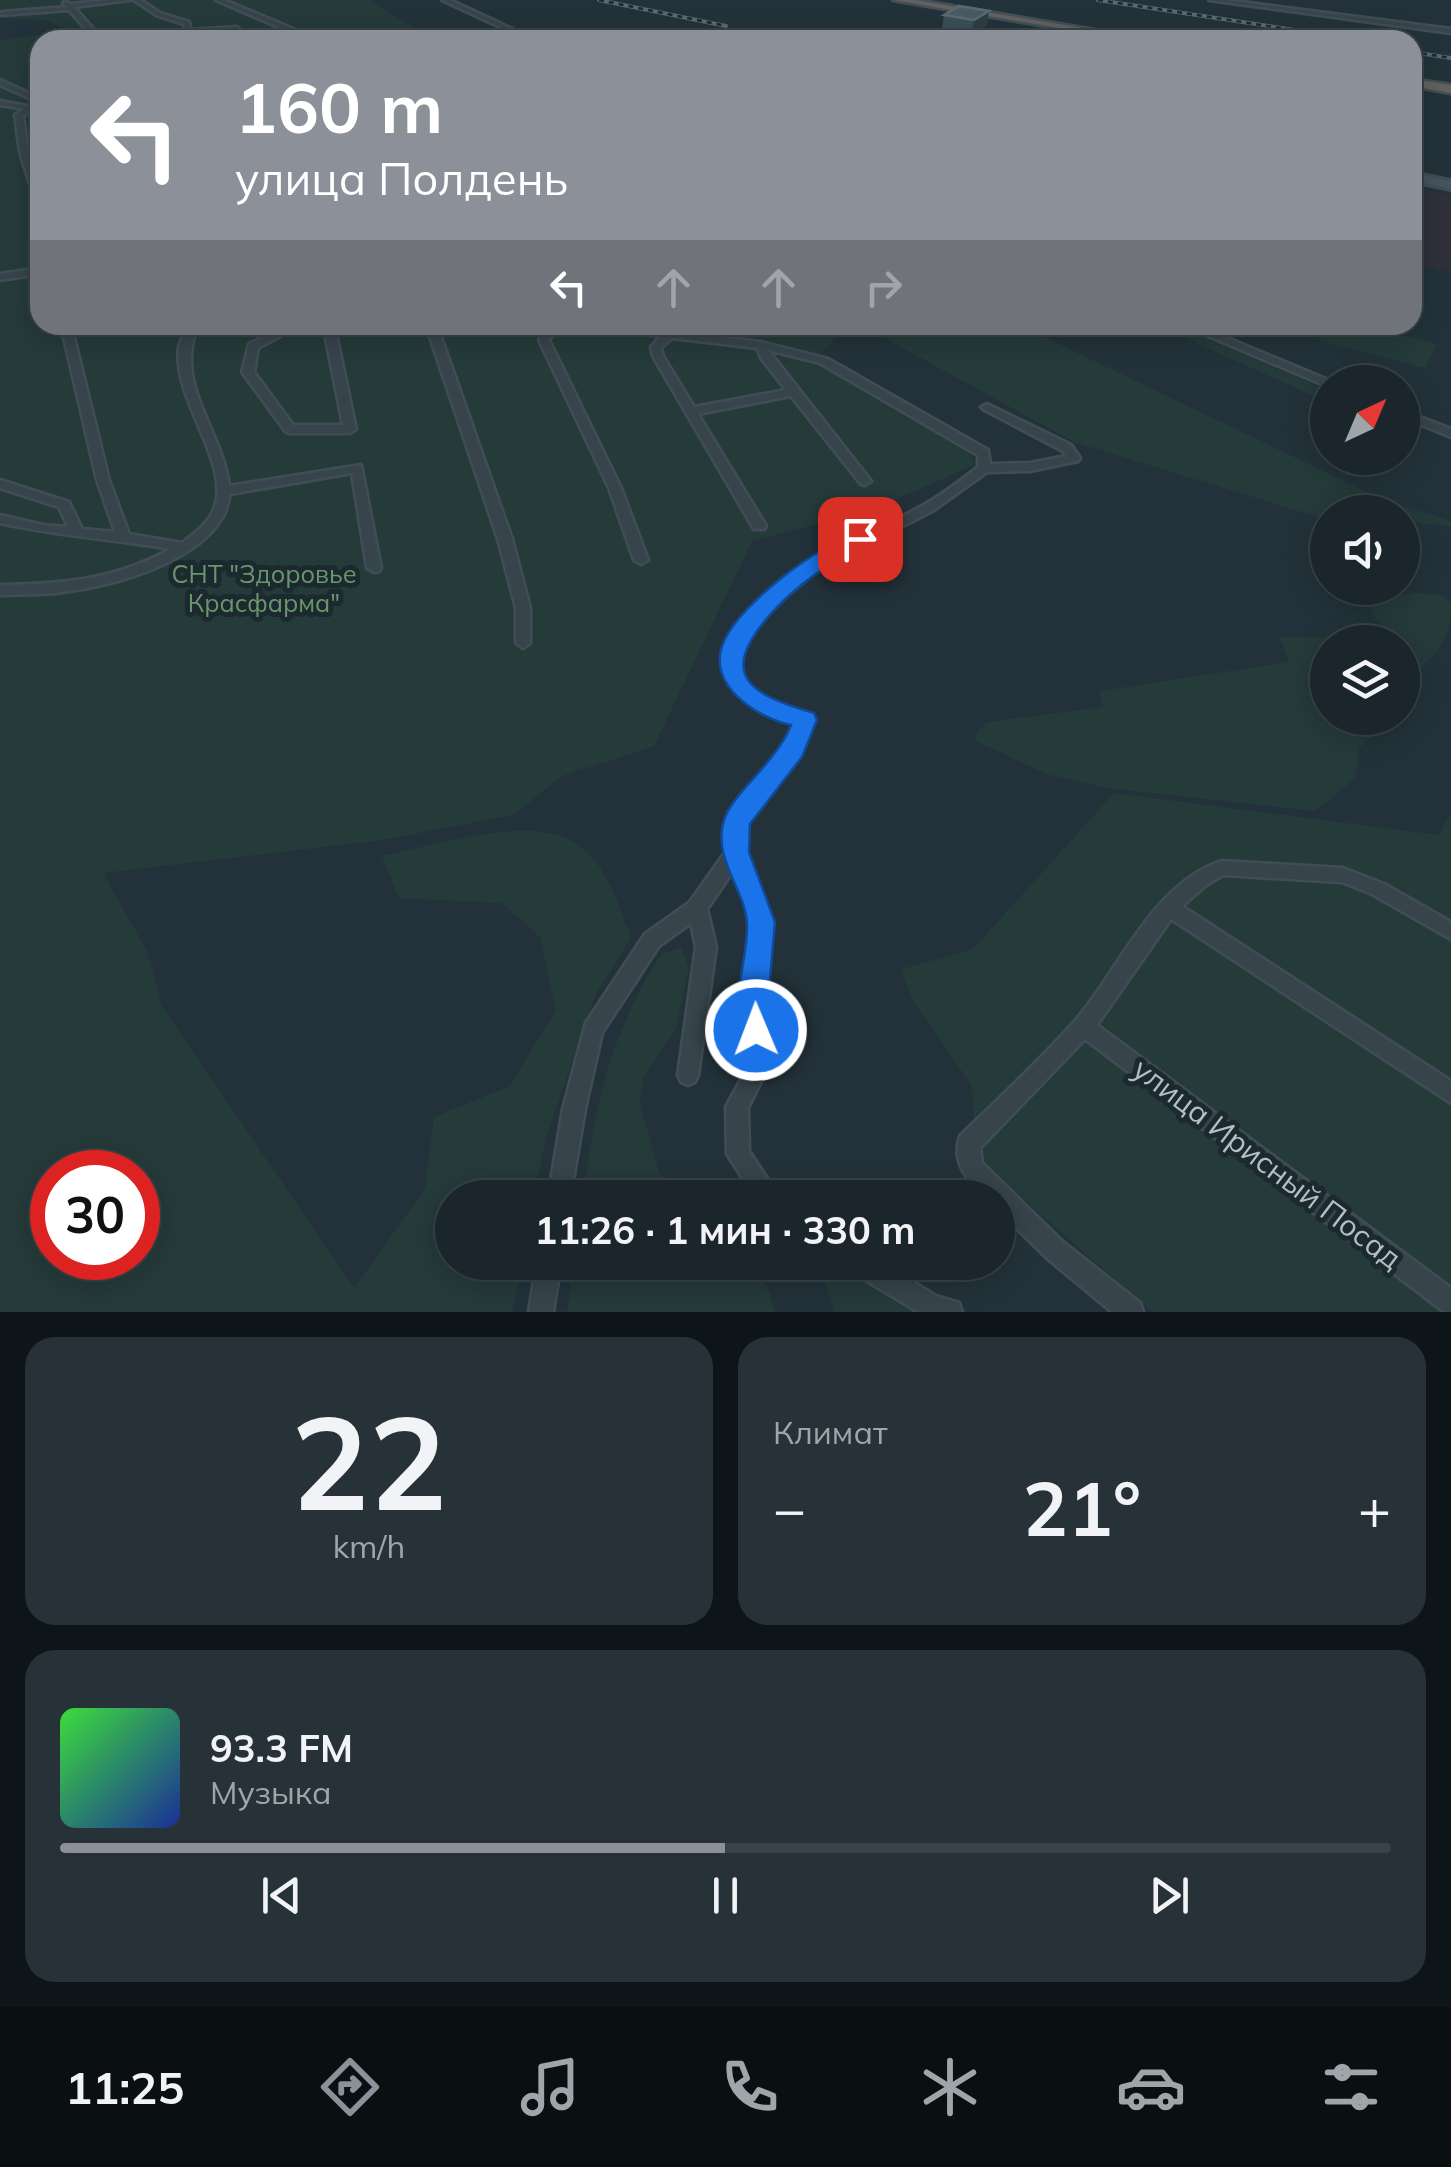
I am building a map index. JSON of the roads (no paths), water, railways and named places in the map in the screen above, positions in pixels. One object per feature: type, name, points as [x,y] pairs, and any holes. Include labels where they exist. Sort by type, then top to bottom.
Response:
[{"type":"highway","points":[[898,0],[1084,30]]},
{"type":"highway","points":[[1422,84],[1451,89]]},
{"type":"main road","points":[[1422,182],[1451,188]]},
{"type":"street","points":[[2,14],[69,3],[127,0]]},
{"type":"street","points":[[137,0],[158,14],[187,23],[185,30]]},
{"type":"street","points":[[220,0],[289,30]]},
{"type":"street","points":[[445,0],[510,30]]},
{"type":"street","points":[[1212,0],[1451,31]]},
{"type":"street","points":[[69,3],[92,30]]},
{"type":"street","points":[[212,30],[239,30]]},
{"type":"street","points":[[0,82],[30,101]]},
{"type":"street","points":[[0,103],[30,105]]},
{"type":"street","points":[[30,110],[19,115],[30,171]]},
{"type":"street","points":[[0,277],[30,272]]},
{"type":"street","points":[[68,335],[89,426],[123,537]]},
{"type":"street","points":[[0,590],[69,588],[163,559],[218,520],[225,491],[190,396],[186,335]]},
{"type":"street","points":[[274,335],[253,346],[248,372],[290,428],[350,429],[331,335]]},
{"type":"street","points":[[434,335],[505,539],[523,608],[522,643]]},
{"type":"street","points":[[547,335],[544,340],[615,488],[641,560]]},
{"type":"street","points":[[669,335],[656,347],[658,356],[759,526]]},
{"type":"street","points":[[691,335],[824,361],[984,452],[984,468]]},
{"type":"street","points":[[1212,335],[1310,375]]},
{"type":"street","points":[[762,346],[765,356],[865,481]]},
{"type":"street","points":[[694,411],[795,392]]},
{"type":"street","points":[[756,1180],[738,1154],[737,1107],[758,1067],[754,992],[761,922],[735,852],[737,821],[794,750],[805,720],[766,706],[738,684],[730,660],[735,641],[784,585],[829,554],[920,512],[959,489],[984,468],[1030,467],[1074,458],[1067,448],[988,407]]},
{"type":"street","points":[[1420,420],[1451,433]]},
{"type":"street","points":[[225,491],[357,468],[374,568]]},
{"type":"street","points":[[0,484],[64,505],[77,533]]},
{"type":"street","points":[[0,519],[184,547]]},
{"type":"street","points":[[563,1180],[574,1109],[593,1030],[652,940],[696,908],[735,852]]},
{"type":"street","points":[[1131,1312],[1055,1250],[972,1168],[968,1144],[1083,1026],[1170,908],[1207,873],[1220,868],[1343,875],[1378,888],[1451,931]]},
{"type":"street","points":[[688,1074],[706,946],[696,908]]},
{"type":"street","points":[[1170,908],[1451,1094]]},
{"type":"street","name":"улица Ирисный Посад","points":[[1083,1026],[1451,1302]]},
{"type":"street","points":[[541,1312],[546,1280]]},
{"type":"street","points":[[887,1280],[931,1306],[950,1312]]},
{"type":"railway","points":[[599,0],[726,26]]},
{"type":"railway","points":[[1098,0],[1294,30]]},
{"type":"railway","points":[[1422,54],[1451,58]]},
{"type":"park label","name":"СНТ \"Здоровье Красфарма\"","points":[[264,588]]}]
